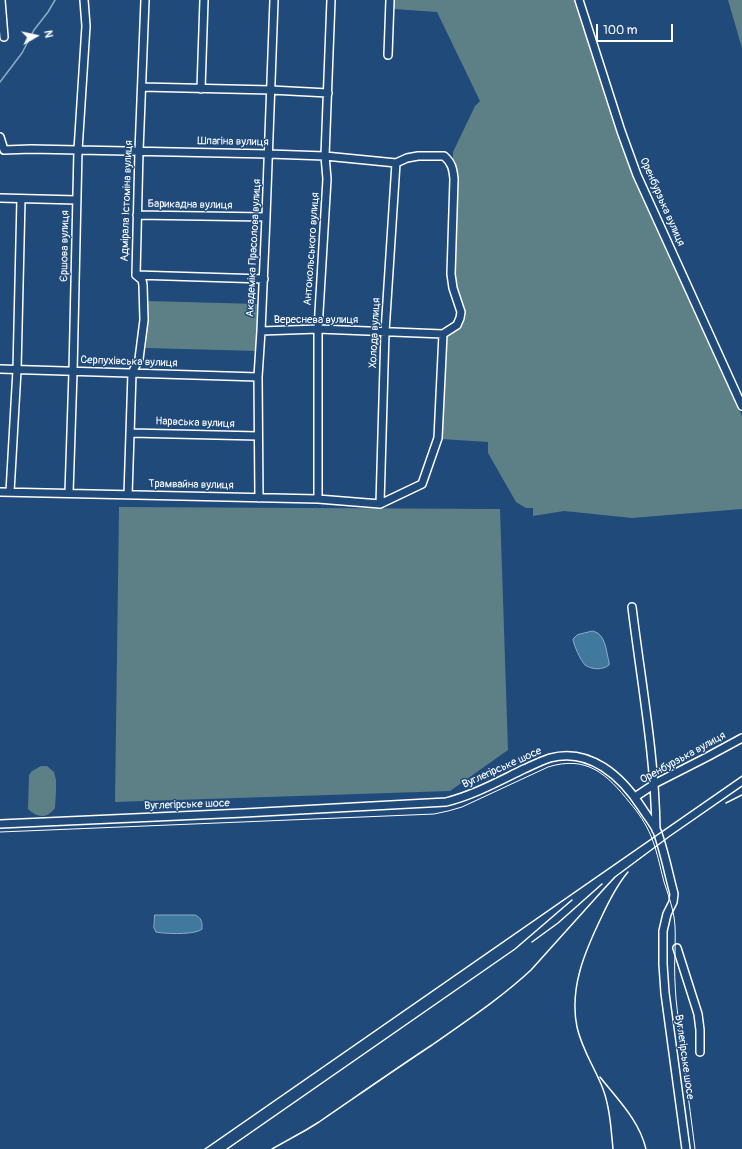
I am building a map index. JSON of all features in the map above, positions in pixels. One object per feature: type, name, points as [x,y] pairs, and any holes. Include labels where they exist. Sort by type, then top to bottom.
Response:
[{"type":"street","points":[[1,0],[4,37]]},
{"type":"street","name":"Єршова вулиця","points":[[69,493],[78,150],[86,26],[84,0]]},
{"type":"street","name":"Адмірала Істоміна вулиця","points":[[128,495],[132,373],[139,359],[144,320],[144,285],[142,280],[136,275],[145,0]]},
{"type":"street","points":[[201,89],[204,0]]},
{"type":"street","name":"Академіка Прасолова вулиця","points":[[259,498],[258,377],[264,279],[274,0]]},
{"type":"street","name":"Антокольського вулиця","points":[[318,499],[318,329],[327,179],[325,156],[332,0]]},
{"type":"street","points":[[388,55],[390,0]]},
{"type":"street","name":"Оренбурзька вулиця","points":[[579,0],[637,175],[742,406]]},
{"type":"street","points":[[142,87],[328,93]]},
{"type":"street","name":"Шпагіна вулиця","points":[[0,137],[4,150],[31,148],[269,154],[325,156],[396,163],[407,158],[418,156],[444,156],[451,163],[453,169],[451,274],[453,288],[461,312],[460,318],[456,325],[443,334]]},
{"type":"street","name":"Холода вулиця","points":[[380,504],[385,332],[396,163]]},
{"type":"street","points":[[0,198],[77,200]]},
{"type":"street","points":[[10,492],[17,370],[21,199]]},
{"type":"street","name":"Барикадна вулиця","points":[[137,215],[266,217]]},
{"type":"street","points":[[136,275],[264,279]]},
{"type":"street","name":"Вереснева вулиця","points":[[261,331],[318,329],[443,334]]},
{"type":"street","points":[[380,504],[422,484],[438,438],[443,334]]},
{"type":"street","name":"Серпухівська вулиця","points":[[0,370],[258,377]]},
{"type":"street","name":"Нарвська вулиця","points":[[131,433],[258,436]]},
{"type":"street","name":"Трамвайна вулиця","points":[[0,492],[318,499],[380,504]]},
{"type":"street","points":[[632,607],[655,784],[656,831]]},
{"type":"street","name":"Оренбурзька вулиця","points":[[635,797],[655,784],[742,738]]},
{"type":"street","name":"Вуглегірське шосе","points":[[0,824],[446,802],[475,793],[544,760],[558,757],[576,757],[600,765],[616,776],[635,797],[656,831],[674,894],[673,902],[664,922],[663,964],[665,993],[686,1149]]},
{"type":"street","points":[[677,948],[698,1014],[700,1052]]},
{"type":"green space","points":[[394,0],[577,0],[634,177],[742,416],[742,509],[632,518],[564,511],[533,516],[533,508],[526,508],[516,502],[488,453],[488,442],[441,439],[445,339],[460,326],[465,315],[464,306],[454,279],[453,152],[475,106],[480,101],[437,12],[394,9]]},
{"type":"green space","points":[[728,0],[742,0],[742,48]]},
{"type":"green space","points":[[147,301],[259,304],[258,351],[146,348]]},
{"type":"green space","points":[[119,507],[500,509],[508,750],[450,791],[115,802]]},
{"type":"green space","points":[[41,766],[47,766],[54,772],[56,780],[55,808],[52,812],[45,816],[38,816],[28,809],[29,775],[32,771]]},
{"type":"water","points":[[593,631],[603,639],[609,662],[609,665],[601,669],[594,669],[585,665],[579,656],[573,639],[577,635]]},
{"type":"water","points":[[155,915],[195,915],[201,920],[202,929],[193,932],[173,934],[156,932],[154,928]]},
{"type":"waterway","points":[[0,82],[22,53],[34,30],[55,0]]},
{"type":"tram line","points":[[0,832],[434,814],[462,807],[548,767],[574,763],[585,765],[595,770],[613,783],[642,818],[655,847],[675,922],[676,999],[695,1149]]},
{"type":"railway","points":[[205,1149],[742,776]]},
{"type":"railway","points":[[272,1149],[319,1122],[495,1000],[531,970],[615,877],[670,836],[742,786]]},
{"type":"railway","points":[[726,803],[742,795]]},
{"type":"railway","points":[[613,1149],[607,1104],[603,1089],[579,1035],[575,1012],[575,998],[580,970],[590,943],[610,899],[628,872]]},
{"type":"railway","points":[[532,942],[558,923],[602,884]]},
{"type":"railway","points":[[227,1149],[515,949],[572,900]]},
{"type":"railway","points":[[600,1077],[621,1102],[633,1120],[643,1139],[646,1149]]}]
